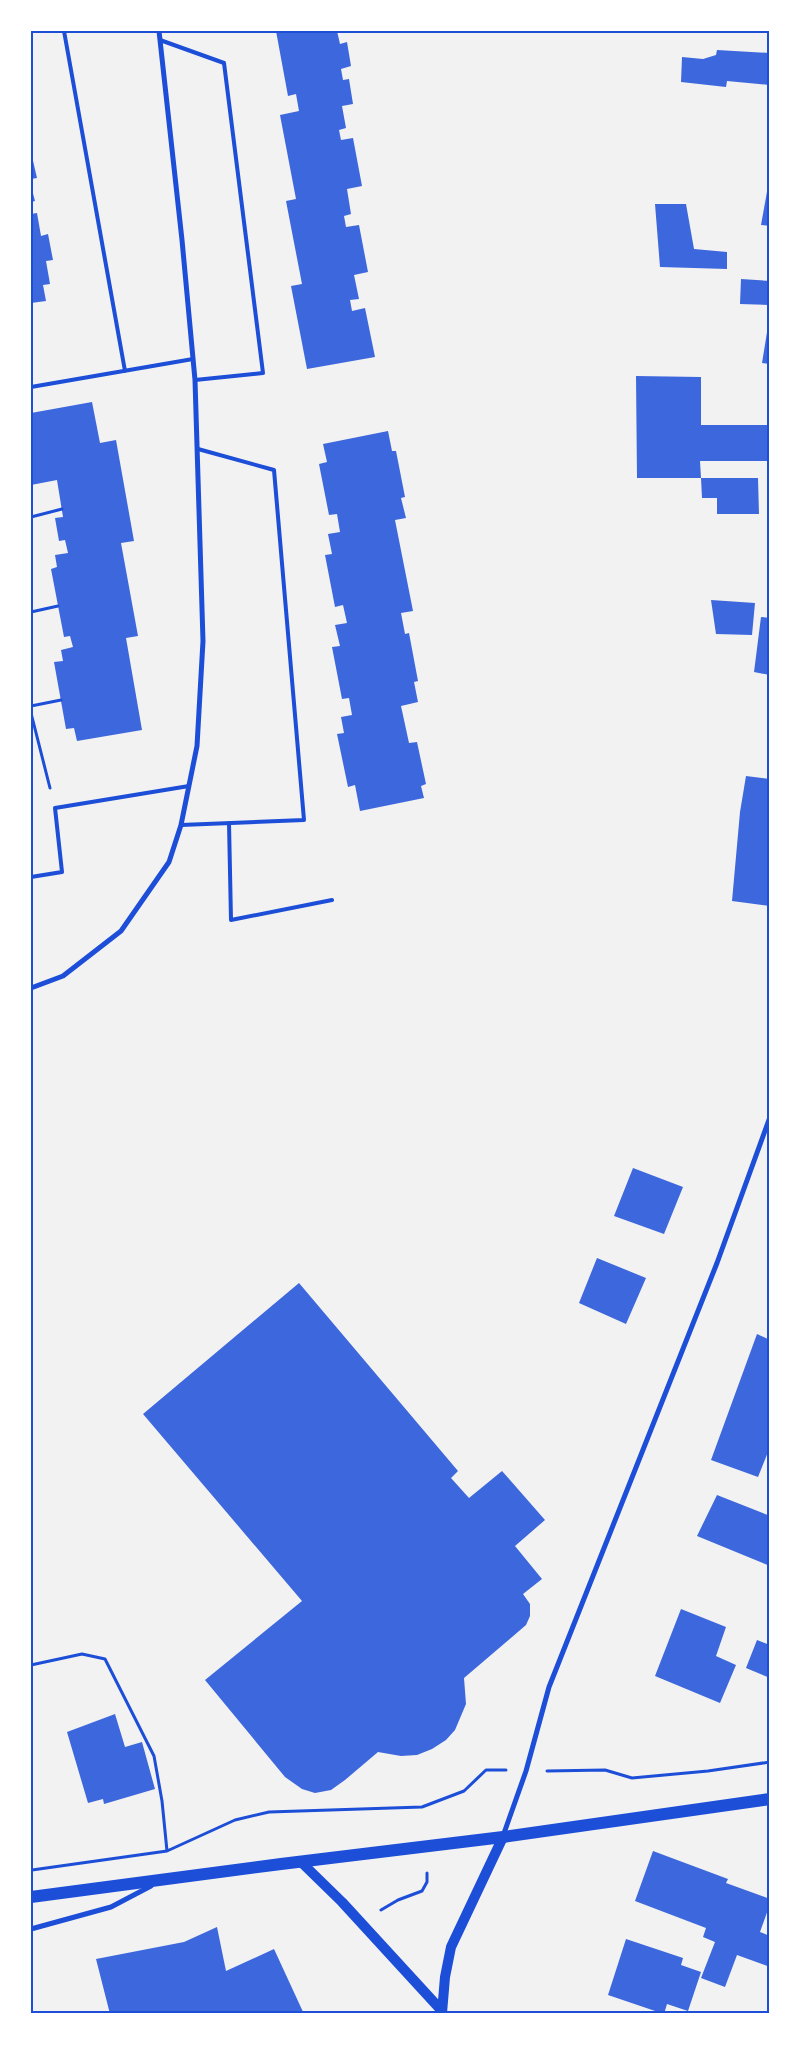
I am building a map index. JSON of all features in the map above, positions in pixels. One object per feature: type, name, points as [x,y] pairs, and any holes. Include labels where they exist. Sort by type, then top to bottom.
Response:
[{"type":"main road","points":[[31,1897],[503,1837],[770,1799]]},
{"type":"main road","points":[[442,2012],[445,1977],[451,1946],[503,1837]]},
{"type":"main road","points":[[301,1862],[342,1902],[442,2012]]},
{"type":"street","points":[[31,988],[63,976],[121,931],[169,862],[181,825],[197,746],[203,640],[195,380],[159,31]]},
{"type":"street","points":[[503,1837],[526,1771],[549,1687],[717,1263],[770,1117]]},
{"type":"street","points":[[31,1929],[111,1907],[162,1880]]},
{"type":"lane","points":[[64,31],[125,371]]},
{"type":"lane","points":[[160,40],[224,63],[263,373],[195,380]]},
{"type":"lane","points":[[31,387],[193,359]]},
{"type":"lane","points":[[181,825],[304,820],[274,470],[198,449]]},
{"type":"lane","points":[[31,877],[62,872],[55,808],[189,786]]},
{"type":"lane","points":[[229,823],[231,920],[332,900]]},
{"type":"path","points":[[31,517],[62,509]]},
{"type":"path","points":[[31,612],[58,606]]},
{"type":"path","points":[[31,706],[61,700]]},
{"type":"path","points":[[31,713],[55,808]]},
{"type":"path","points":[[31,1665],[82,1654],[105,1660],[154,1756],[162,1802],[167,1851]]},
{"type":"path","points":[[605,1770],[632,1778],[708,1772],[770,1762]]},
{"type":"path","points":[[31,1870],[167,1851],[235,1820],[269,1812],[422,1807],[464,1791],[486,1770],[496,1770]]},
{"type":"path","points":[[376,1913],[398,1900],[422,1891],[427,1882],[427,1872]]},
{"type":"building","points":[[276,31],[337,31],[340,44],[347,42],[351,66],[341,69],[343,80],[349,79],[353,104],[342,106],[346,128],[339,130],[341,140],[353,138],[362,186],[347,189],[351,214],[344,216],[346,227],[359,225],[368,272],[354,275],[359,299],[350,300],[352,311],[365,308],[375,357],[307,369],[291,286],[302,284],[286,201],[296,199],[280,115],[299,111],[296,94],[288,96]]},
{"type":"building","points":[[717,50],[770,53],[770,85],[727,81],[726,87],[681,82],[682,57],[703,59],[716,55]]},
{"type":"building","points":[[31,152],[37,178],[31,179]]},
{"type":"building","points":[[31,186],[35,201],[31,202]]},
{"type":"building","points":[[768,186],[770,186],[770,226],[761,225]]},
{"type":"building","points":[[655,204],[686,204],[694,249],[727,252],[727,269],[660,267]]},
{"type":"building","points":[[37,213],[41,236],[48,234],[53,260],[46,261],[50,284],[43,285],[46,301],[31,303],[31,214]]},
{"type":"building","points":[[741,279],[770,281],[770,305],[740,304]]},
{"type":"building","points":[[770,320],[770,364],[762,363]]},
{"type":"building","points":[[636,376],[701,377],[701,425],[768,425],[768,416],[770,416],[770,461],[700,461],[701,478],[637,478]]},
{"type":"building","points":[[92,402],[100,443],[116,440],[134,541],[121,543],[138,636],[126,638],[142,730],[77,741],[74,728],[66,729],[54,662],[63,661],[61,650],[73,647],[70,636],[64,637],[51,569],[57,567],[55,555],[68,553],[65,540],[59,541],[55,518],[63,517],[57,480],[31,485],[31,413]]},
{"type":"building","points":[[388,431],[392,451],[396,451],[405,497],[401,498],[406,518],[395,520],[413,611],[401,613],[405,634],[409,633],[418,681],[414,682],[418,702],[401,706],[409,743],[417,742],[426,784],[421,786],[424,798],[360,811],[355,785],[348,787],[337,734],[344,733],[341,717],[352,715],[349,698],[342,699],[332,647],[340,646],[335,625],[347,623],[343,605],[335,607],[325,555],[332,554],[328,534],[340,532],[337,514],[329,515],[319,464],[327,462],[323,444]]},
{"type":"building","points":[[701,478],[758,478],[759,514],[717,514],[717,498],[702,498]]},
{"type":"building","points":[[711,600],[755,603],[752,635],[716,634]]},
{"type":"building","points":[[761,617],[770,618],[770,675],[754,672]]},
{"type":"building","points":[[746,776],[770,779],[770,906],[732,901],[740,812]]},
{"type":"building","points":[[633,1168],[683,1187],[664,1234],[614,1216]]},
{"type":"building","points":[[597,1258],[646,1278],[626,1324],[579,1303]]},
{"type":"building","points":[[299,1283],[458,1471],[451,1478],[469,1498],[502,1471],[545,1520],[515,1546],[542,1579],[523,1594],[530,1604],[530,1616],[526,1625],[464,1678],[466,1704],[455,1730],[446,1740],[432,1749],[417,1755],[401,1756],[378,1752],[331,1790],[315,1793],[302,1789],[285,1777],[205,1680],[302,1601],[143,1414]]},
{"type":"building","points":[[757,1334],[770,1340],[770,1447],[758,1477],[711,1460]]},
{"type":"building","points":[[717,1495],[770,1516],[770,1566],[697,1536]]},
{"type":"building","points":[[681,1609],[726,1627],[716,1656],[736,1665],[720,1703],[655,1676]]},
{"type":"building","points":[[757,1640],[770,1645],[770,1678],[746,1668]]},
{"type":"building","points":[[115,1714],[125,1747],[142,1742],[155,1789],[104,1804],[103,1799],[88,1803],[67,1732]]},
{"type":"building","points":[[653,1851],[728,1879],[726,1883],[770,1899],[760,1932],[770,1936],[770,1967],[737,1955],[725,1987],[701,1978],[715,1942],[703,1937],[706,1928],[635,1901]]},
{"type":"building","points":[[217,1927],[226,1971],[274,1949],[304,2014],[110,2014],[96,1959],[184,1942]]},
{"type":"building","points":[[626,1939],[683,1958],[681,1965],[701,1972],[688,2011],[667,2004],[664,2014],[608,1995]]}]
